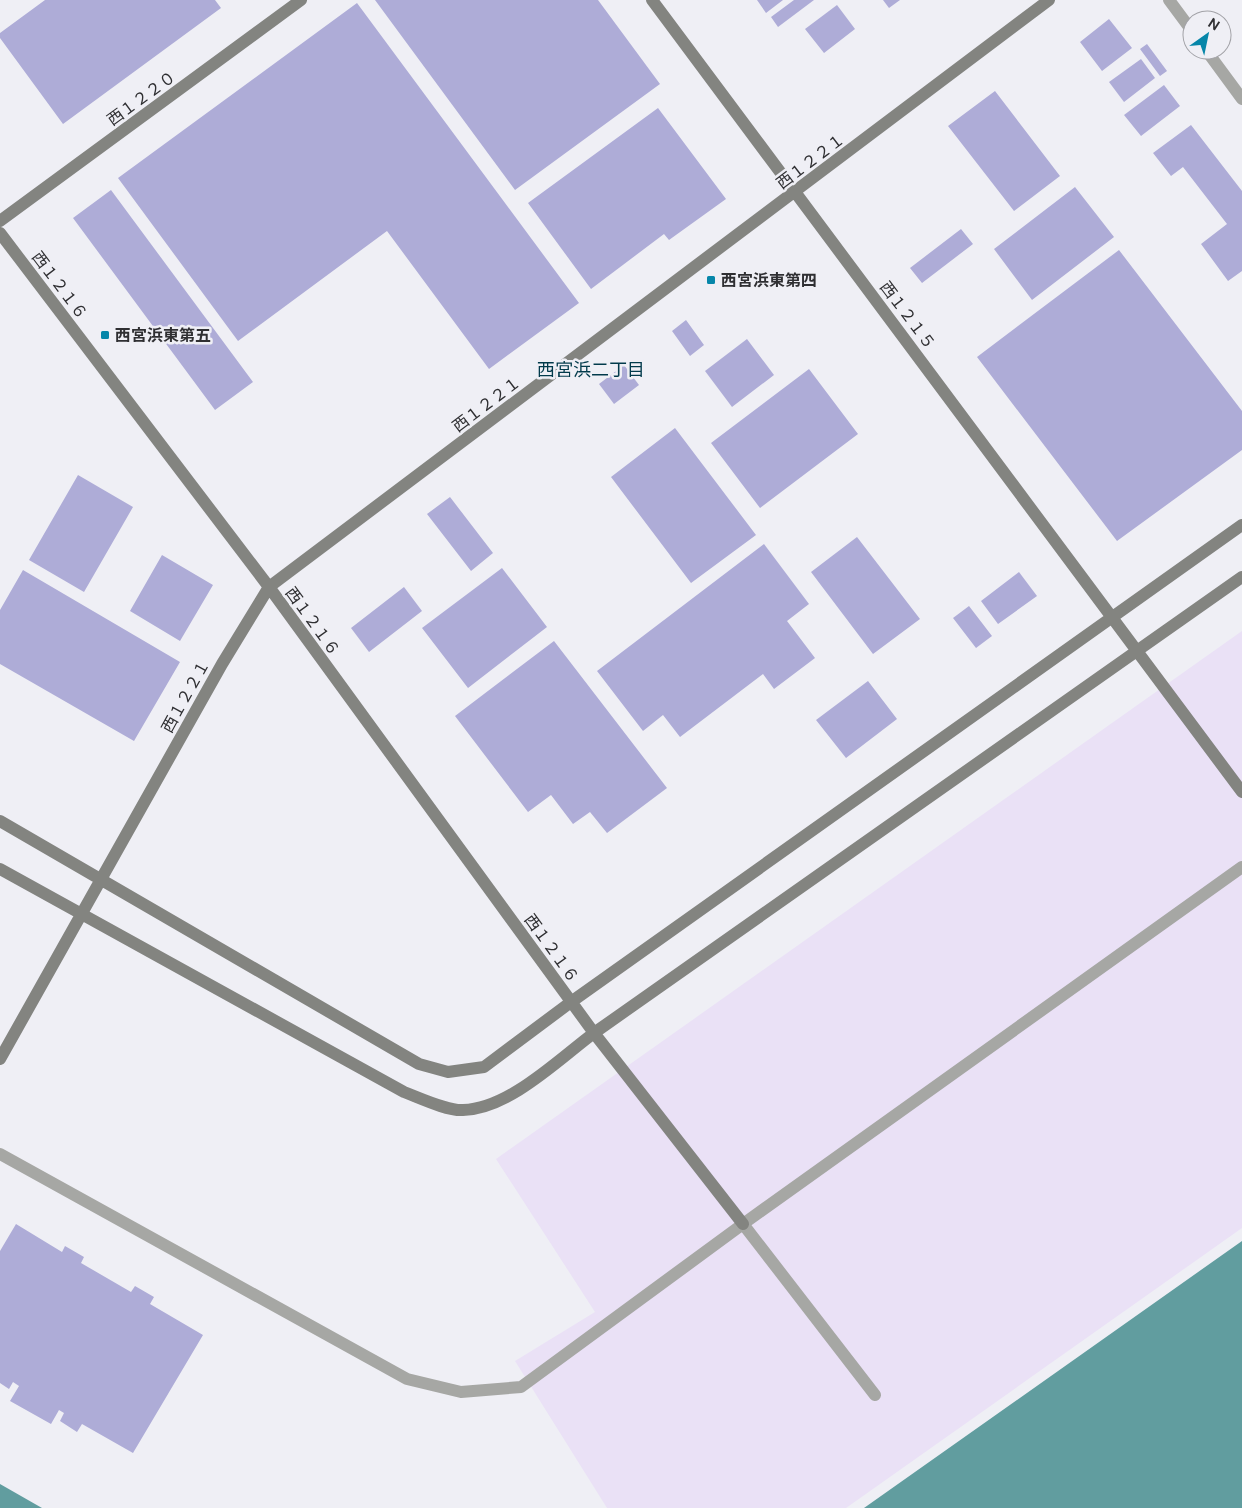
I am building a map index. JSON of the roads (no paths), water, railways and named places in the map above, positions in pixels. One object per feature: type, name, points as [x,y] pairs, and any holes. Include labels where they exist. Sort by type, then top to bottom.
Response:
[{"type":"street","name":"西１２２０","points":[[0,222],[302,0]]},
{"type":"street","name":"西１２１５","points":[[652,0],[1242,792]]},
{"type":"street","name":"西１２２１","points":[[0,1059],[222,664],[269,587],[1049,0]]},
{"type":"street","points":[[1169,0],[1182,18]]},
{"type":"street","points":[[1213,60],[1242,99]]},
{"type":"street","name":"西１２１６","points":[[0,233],[269,587],[594,1033],[744,1224]]},
{"type":"street","points":[[0,821],[419,1064],[448,1072],[484,1067],[571,1002],[1242,525]]},
{"type":"street","points":[[0,869],[80,915],[404,1092],[462,1111],[492,1105],[516,1091],[594,1033],[1242,577]]},
{"type":"street","points":[[0,1154],[408,1379],[461,1392],[522,1387],[744,1224],[1242,868]]},
{"type":"street","points":[[744,1224],[874,1395]]},
{"type":"water","points":[[1242,1241],[1242,1508],[864,1508]]},
{"type":"water","points":[[0,1484],[42,1508],[0,1508]]},
{"type":"place","name":"西宮浜東第四","points":[[711,280]]},
{"type":"place","name":"西宮浜東第五","points":[[105,335]]},
{"type":"district","name":"西宮浜二丁目","points":[[591,370]]}]
